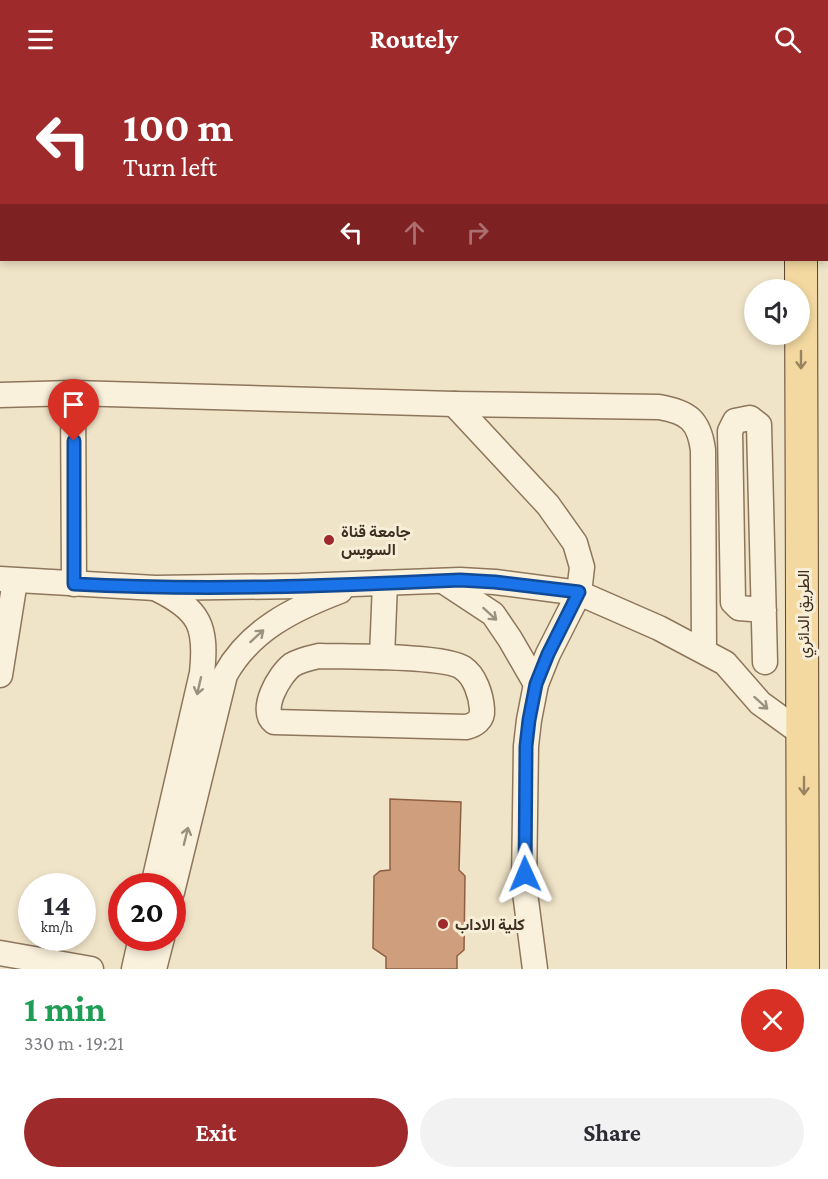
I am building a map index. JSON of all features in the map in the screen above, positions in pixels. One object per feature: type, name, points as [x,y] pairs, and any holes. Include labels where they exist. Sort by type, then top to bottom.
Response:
[{"type":"main road","name":"الطريق الدائري","points":[[801,261],[803,969]]},
{"type":"lane","points":[[0,395],[73,393],[454,404],[659,407],[684,413],[693,421],[701,435],[703,450],[704,651]]},
{"type":"lane","points":[[73,393],[74,584]]},
{"type":"lane","points":[[454,404],[548,505],[575,543],[582,567],[579,592],[548,654],[536,684],[529,720],[526,746],[524,885],[535,969]]},
{"type":"lane","points":[[764,610],[739,608],[733,602],[730,431],[735,421],[750,418],[759,425],[764,610],[765,662]]},
{"type":"lane","points":[[0,675],[8,580],[155,588],[443,581],[495,582],[579,592],[659,628],[724,663],[760,703],[781,721],[804,735]]},
{"type":"lane","points":[[443,581],[493,614],[536,684]]},
{"type":"lane","points":[[382,657],[385,583]]},
{"type":"lane","points":[[177,873],[225,675],[235,658],[258,634],[278,619],[311,602],[357,584]]},
{"type":"lane","points":[[155,588],[178,599],[196,617],[202,634],[204,651],[202,673],[156,873]]},
{"type":"lane","points":[[204,651],[215,645],[222,646],[227,648],[235,658]]},
{"type":"lane","points":[[724,663],[765,662],[803,650]]},
{"type":"lane","points":[[319,656],[382,657],[453,663],[462,667],[475,682],[482,705],[483,713],[480,720],[473,726],[465,727],[280,723],[270,718],[268,713],[274,688],[292,665],[319,656]]},
{"type":"lane","points":[[134,969],[138,951]]},
{"type":"lane","points":[[154,969],[159,951]]},
{"type":"lane","points":[[0,953],[91,969]]},
{"type":"building","points":[[390,799],[461,802],[459,870],[465,876],[464,950],[457,956],[457,969],[386,969],[386,957],[373,948],[374,876],[380,871],[390,870]]},
{"type":"place","name":"جامعة قناة السويس","points":[[329,540]]},
{"type":"place","name":"كلية الاداب","points":[[443,924]]},
{"type":"route","points":[[74,441],[74,584],[155,588],[300,586],[460,580],[579,592],[548,654],[536,684],[529,720],[524,822],[525,874]]}]
